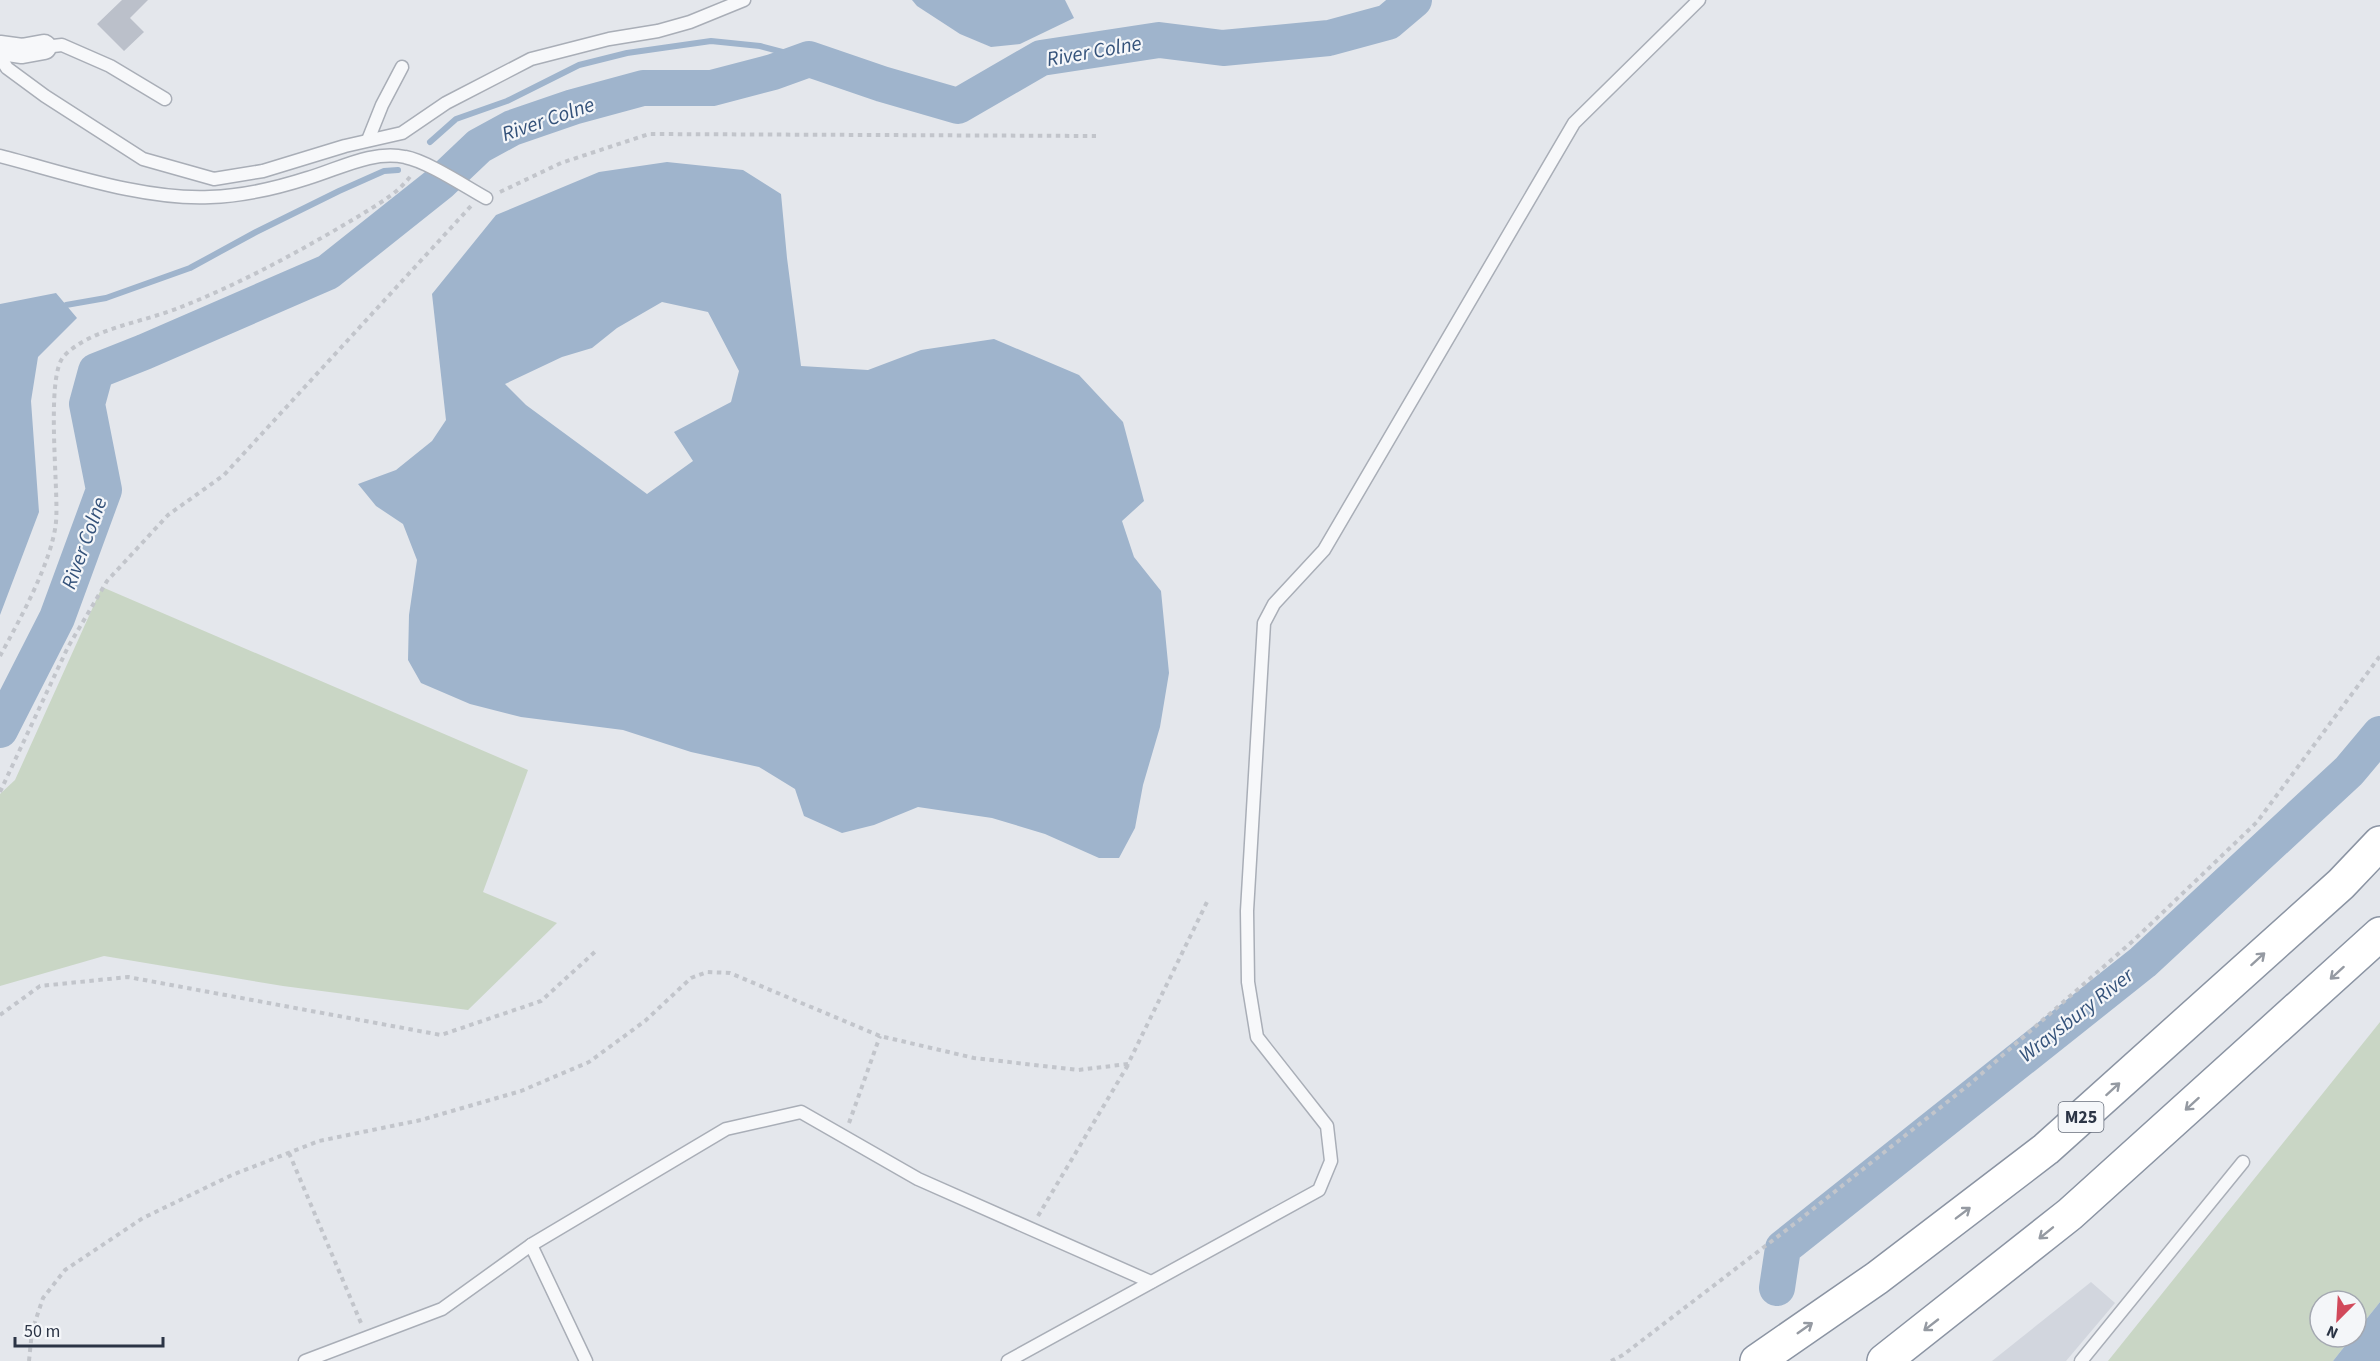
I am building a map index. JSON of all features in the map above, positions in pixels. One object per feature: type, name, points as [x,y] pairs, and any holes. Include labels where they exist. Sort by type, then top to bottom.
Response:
[{"type":"highway","name":"M25","points":[[1757,1361],[1877,1278],[2046,1149],[2341,884],[2380,843]]},
{"type":"highway","points":[[1884,1361],[2070,1214],[2380,934]]},
{"type":"street","points":[[0,48],[22,51],[44,46]]},
{"type":"lane","points":[[0,57],[7,68],[45,96],[142,159],[214,178],[263,171],[368,140],[402,133],[446,103],[531,59],[609,39],[658,31],[690,22],[744,0]]},
{"type":"lane","points":[[1008,1361],[1319,1190],[1330,1161],[1327,1126],[1257,1037],[1248,982],[1247,911],[1264,623],[1274,604],[1324,550],[1575,123],[1699,0]]},
{"type":"lane","points":[[44,46],[62,45],[110,66],[165,99]]},
{"type":"lane","points":[[368,140],[382,105],[402,67]]},
{"type":"lane","points":[[0,156],[156,195],[210,197],[262,191],[309,178],[371,156],[404,156],[419,161],[486,198]]},
{"type":"lane","points":[[305,1361],[442,1309],[531,1245],[726,1130],[801,1112],[918,1179],[1151,1282]]},
{"type":"lane","points":[[2081,1361],[2243,1162]]},
{"type":"lane","points":[[531,1245],[586,1361]]},
{"type":"path","points":[[0,792],[68,647],[107,581],[168,515],[224,475],[470,206],[561,163],[650,134],[1096,135]]},
{"type":"path","points":[[0,657],[26,606],[48,553],[56,523],[55,409],[57,372],[63,357],[98,333],[131,325],[181,307],[318,241],[390,196],[406,183],[419,161]]},
{"type":"path","points":[[1611,1361],[1623,1355],[1798,1221],[1971,1083],[2134,940],[2257,822],[2380,656]]},
{"type":"path","points":[[1030,1229],[1128,1064],[1207,902]]},
{"type":"path","points":[[0,1015],[40,986],[128,977],[441,1035],[541,1001],[597,950]]},
{"type":"path","points":[[29,1361],[32,1331],[43,1298],[65,1270],[143,1218],[232,1175],[319,1141],[421,1119],[521,1091],[589,1062],[645,1021],[691,978],[707,972],[730,974],[880,1036],[985,1059],[1078,1070],[1128,1064]]},
{"type":"path","points":[[844,1137],[880,1036]]},
{"type":"path","points":[[289,1153],[367,1337]]},
{"type":"shaded area","points":[[2091,1282],[2115,1303],[2066,1361],[1992,1361]]},
{"type":"green space","points":[[102,587],[528,770],[483,892],[557,923],[468,1010],[283,986],[104,956],[0,986],[0,794],[15,780]]},
{"type":"green space","points":[[2380,1022],[2380,1302],[2368,1317],[2368,1289],[2308,1289],[2308,1349],[2342,1349],[2333,1361],[2108,1361]]},
{"type":"water","points":[[912,0],[1065,0],[1074,18],[1020,44],[991,47],[960,34],[917,6]]},
{"type":"water","points":[[667,162],[743,170],[781,194],[801,366],[868,370],[921,350],[994,339],[1079,375],[1123,422],[1144,501],[1122,521],[1134,557],[1161,591],[1169,673],[1160,727],[1143,785],[1135,828],[1119,858],[1099,858],[1045,834],[992,818],[918,807],[874,825],[842,833],[804,816],[795,789],[759,767],[691,752],[623,730],[521,717],[470,704],[421,683],[408,660],[409,615],[417,560],[403,524],[376,506],[358,484],[396,470],[432,441],[446,420],[432,294],[496,215],[599,172]],"holes":[[[662,302],[708,312],[739,371],[731,402],[674,432],[693,461],[647,494],[526,405],[505,384],[562,357],[592,348],[617,328]]]},
{"type":"water","points":[[56,293],[77,318],[38,357],[31,401],[39,512],[0,615],[0,304]]},
{"type":"water","points":[[2380,1302],[2380,1361],[2333,1361],[2342,1349],[2368,1349],[2368,1317]]},
{"type":"building","points":[[122,0],[148,0],[130,18],[144,32],[124,51],[97,24]]},
{"type":"waterway","name":"River Colne","points":[[0,730],[57,618],[104,490],[87,404],[96,371],[328,272],[440,183],[479,146],[512,128],[573,107],[643,88],[712,88],[773,72],[809,59],[882,84],[958,106],[1041,58],[1159,40],[1223,48],[1329,38],[1388,22],[1414,0]]},
{"type":"waterway","points":[[430,142],[456,119],[507,101],[579,65],[627,53],[711,41],[760,46],[809,59]]},
{"type":"waterway","points":[[66,305],[106,298],[190,268],[339,191],[384,171],[398,170]]},
{"type":"waterway","name":"Wraysbury River","points":[[1777,1288],[1783,1248],[2143,962],[2349,771],[2380,734]]}]
